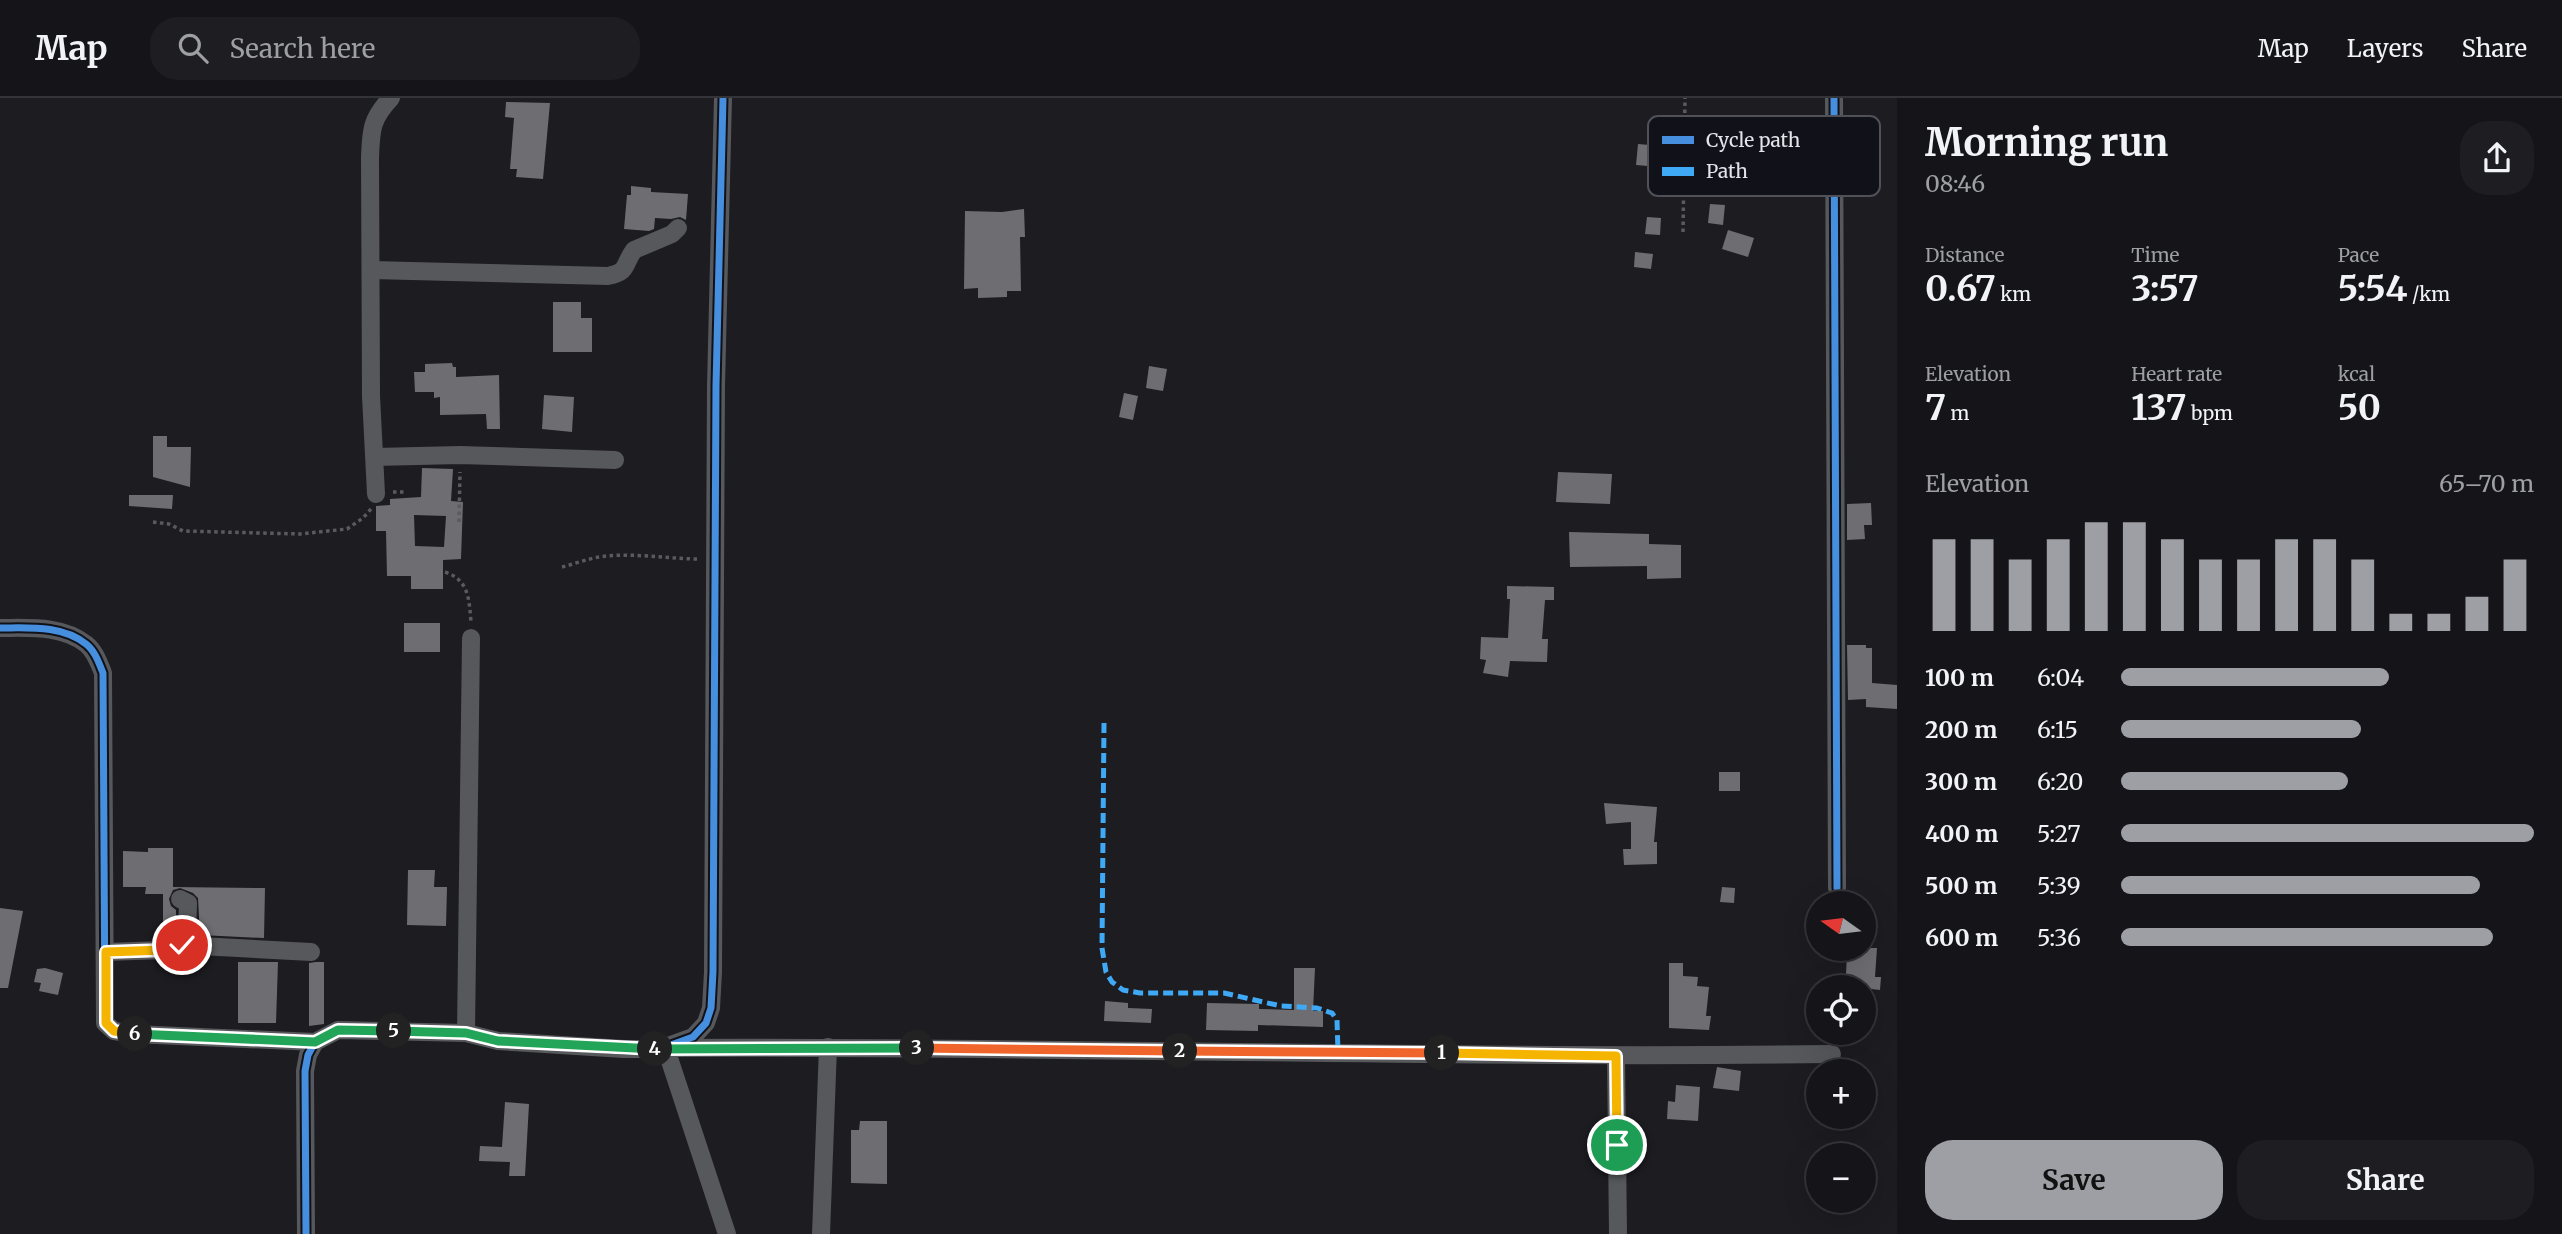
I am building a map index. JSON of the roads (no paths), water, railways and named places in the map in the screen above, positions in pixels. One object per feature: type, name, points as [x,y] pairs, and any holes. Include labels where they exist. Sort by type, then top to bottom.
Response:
[{"type":"street","points":[[376,494],[371,396],[371,127],[378,111],[391,98]]},
{"type":"street","points":[[660,1049],[693,1037],[706,1023],[711,1007],[716,386],[723,98]]},
{"type":"street","points":[[1834,98],[1834,116]]},
{"type":"street","points":[[1834,196],[1836,888]]},
{"type":"street","points":[[372,270],[608,276],[620,274],[627,267],[634,250],[672,234],[678,228]]},
{"type":"street","points":[[374,457],[460,455],[615,460]]},
{"type":"street","points":[[0,628],[48,628],[69,636],[86,644],[95,654],[103,673],[106,1023],[114,1031],[144,1035],[315,1042],[338,1030],[466,1033],[498,1041],[624,1049],[828,1047],[1616,1056],[1832,1054]]},
{"type":"street","points":[[466,1033],[471,638]]},
{"type":"street","points":[[180,899],[188,903],[187,936],[182,945]]},
{"type":"street","points":[[106,952],[165,950],[182,945],[312,952]]},
{"type":"street","points":[[306,1234],[305,1071],[315,1042]]},
{"type":"street","points":[[821,1234],[828,1047]]},
{"type":"street","points":[[660,1049],[670,1061],[727,1234]]},
{"type":"street","points":[[1616,1056],[1618,1234]]}]
